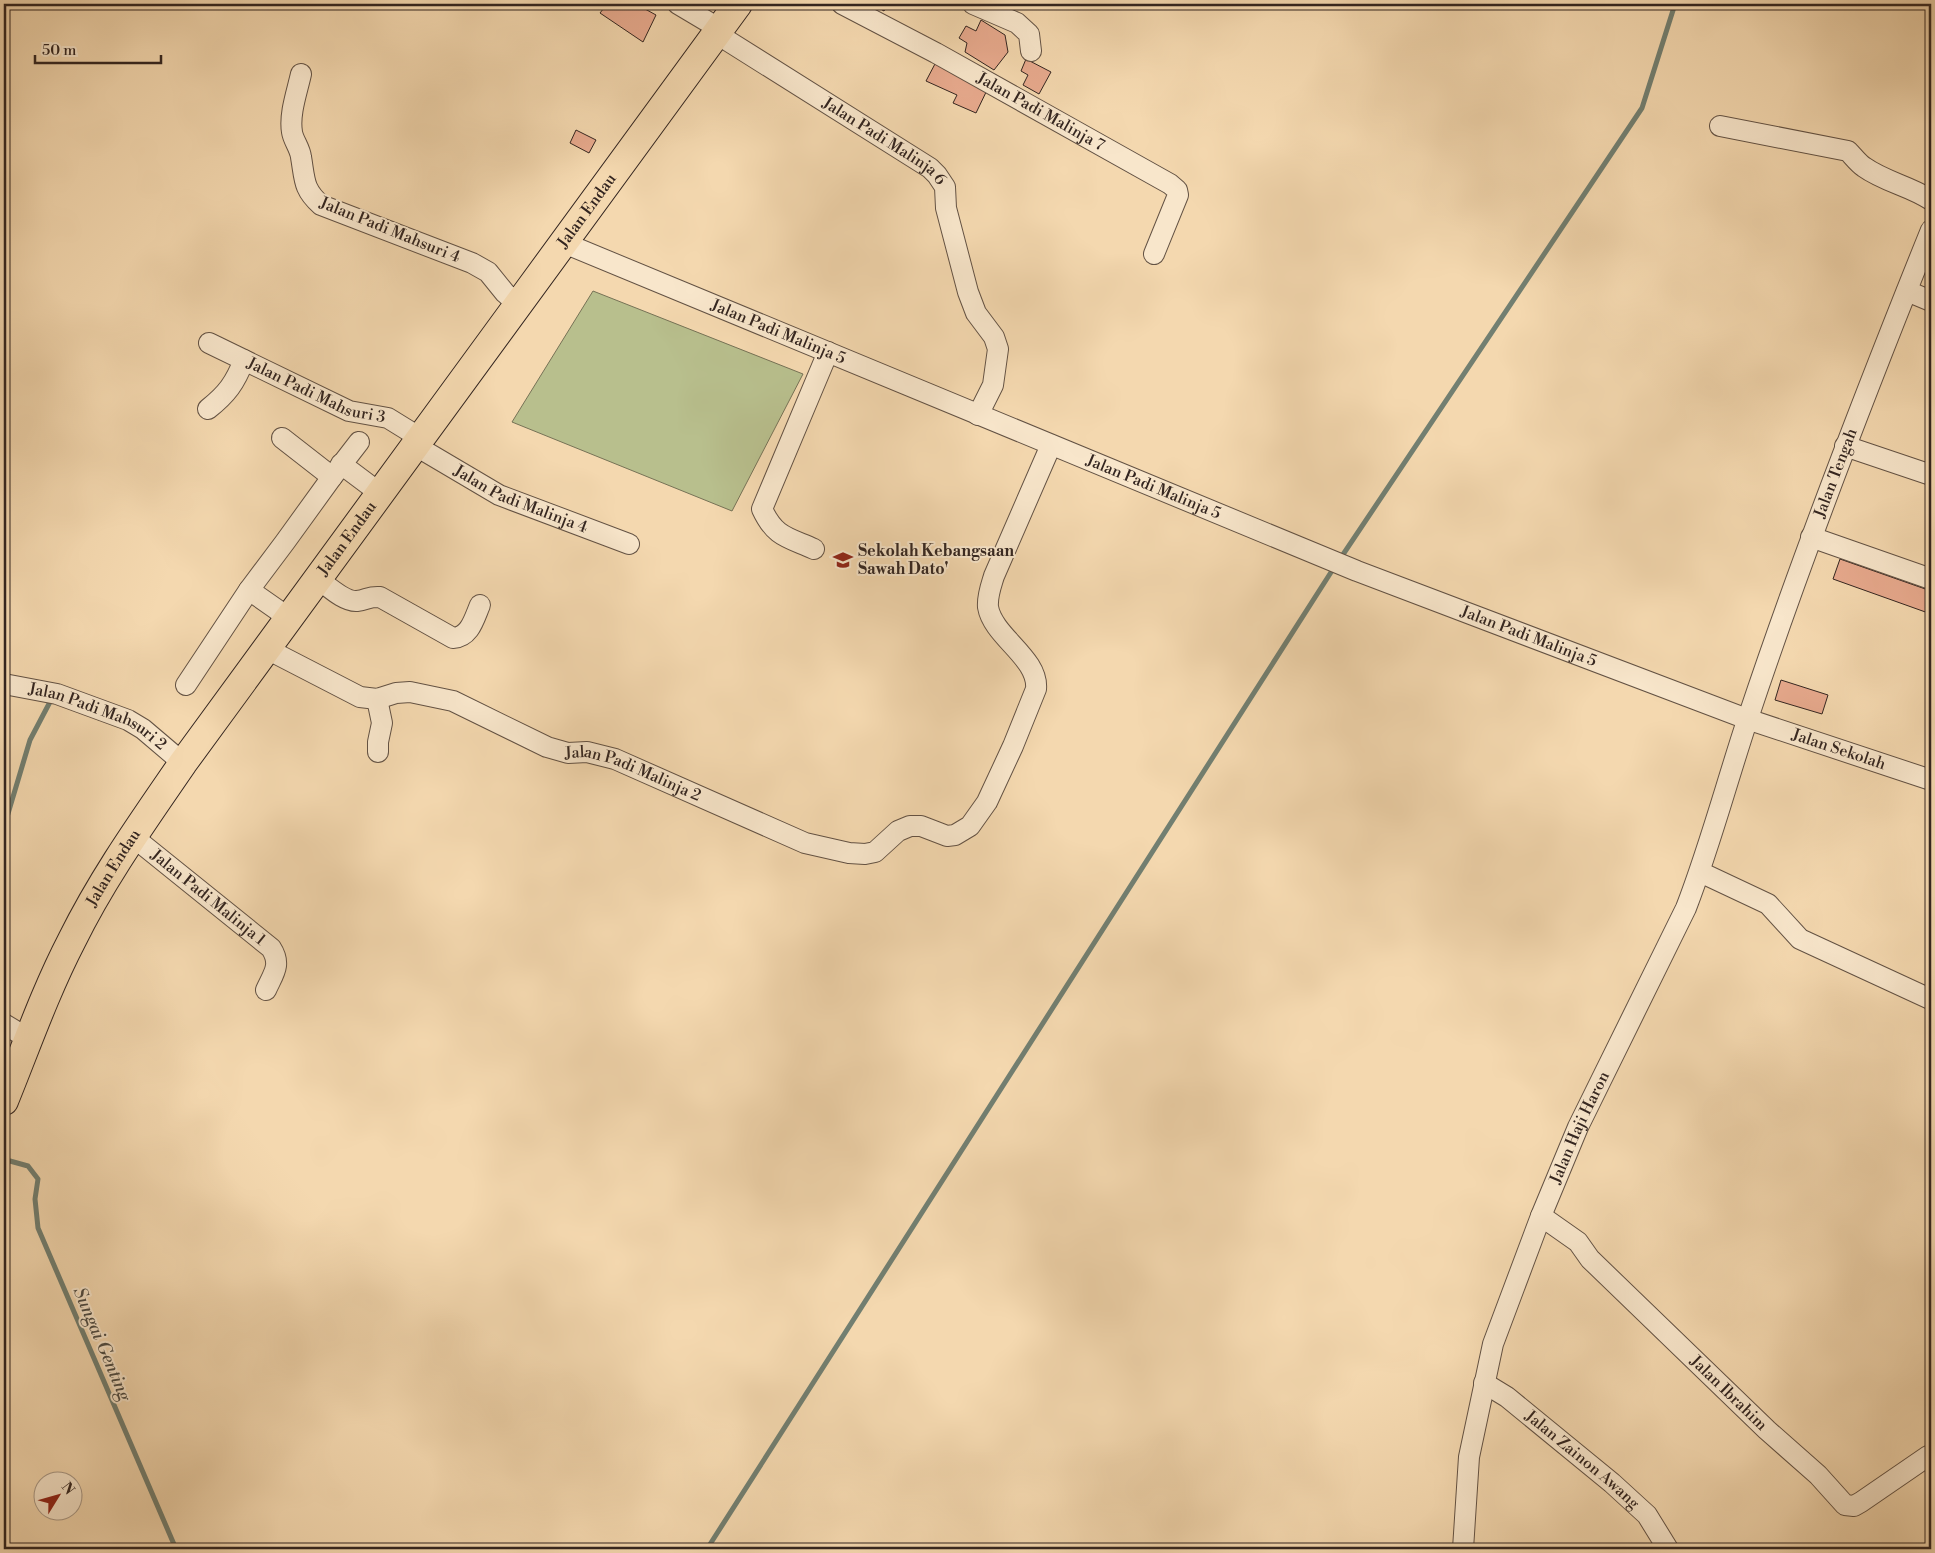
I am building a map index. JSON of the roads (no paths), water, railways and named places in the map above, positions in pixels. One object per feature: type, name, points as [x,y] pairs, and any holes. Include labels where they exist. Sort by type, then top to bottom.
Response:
[{"type":"highway","name":"Jalan Endau","points":[[4,1101],[72,940],[132,836],[183,763],[738,4]]},
{"type":"street","name":"Jalan Padi Malinja 6","points":[[678,4],[718,32],[930,168],[941,180],[944,187],[950,225],[968,292],[976,313],[994,337],[998,350],[994,385],[978,415]]},
{"type":"street","name":"Jalan Padi Malinja 7","points":[[842,4],[936,53],[1170,184],[1177,190],[1178,196],[1154,254]]},
{"type":"street","points":[[973,4],[1018,23],[1029,34],[1031,51]]},
{"type":"street","name":"Jalan Padi Mahsuri 4","points":[[301,74],[292,115],[292,132],[301,155],[304,179],[310,196],[321,205],[472,263],[488,272],[505,293],[519,304]]},
{"type":"street","points":[[1720,126],[1848,151],[1862,166],[1875,174],[1917,191],[1931,200]]},
{"type":"street","name":"Jalan Tengah","points":[[1747,719],[1845,446],[1931,230]]},
{"type":"street","name":"Jalan Padi Malinja 5","points":[[564,244],[1357,571],[1747,719]]},
{"type":"street","points":[[1907,291],[1931,300]]},
{"type":"street","name":"Jalan Padi Mahsuri 3","points":[[209,343],[349,412],[388,418],[419,442]]},
{"type":"street","points":[[814,549],[777,532],[768,523],[762,509],[828,352]]},
{"type":"street","points":[[208,409],[226,395],[238,375],[244,360]]},
{"type":"street","points":[[282,438],[381,494]]},
{"type":"street","points":[[186,685],[248,590],[336,470],[359,442]]},
{"type":"street","name":"Jalan Padi Malinja 4","points":[[419,442],[499,495],[628,544]]},
{"type":"street","name":"Jalan Padi Malinja 2","points":[[267,649],[360,698],[377,699],[396,693],[410,692],[454,701],[547,747],[568,753],[587,752],[615,758],[806,843],[849,854],[875,852],[898,832],[910,826],[921,826],[947,836],[955,834],[970,826],[987,802],[1013,746],[1036,689],[1032,669],[993,620],[988,607],[988,594],[1051,445]]},
{"type":"street","points":[[1845,446],[1931,475]]},
{"type":"street","points":[[1811,537],[1931,579]]},
{"type":"street","points":[[318,579],[350,601],[359,601],[372,596],[380,598],[453,638],[461,638],[467,634],[480,605]]},
{"type":"street","points":[[248,590],[290,618]]},
{"type":"street","name":"Jalan Padi Mahsuri 2","points":[[4,684],[58,694],[128,720],[143,729],[183,763]]},
{"type":"street","points":[[377,699],[382,723],[378,752]]},
{"type":"street","name":"Jalan Sekolah","points":[[1747,719],[1931,780]]},
{"type":"street","name":"Jalan Haji Haron","points":[[1459,1547],[1469,1458],[1493,1344],[1541,1216],[1578,1127],[1686,908],[1700,872],[1747,719]]},
{"type":"street","name":"Jalan Padi Malinja 1","points":[[132,836],[271,948],[277,958],[277,966],[266,990]]},
{"type":"street","points":[[1700,872],[1768,904],[1800,939],[1931,998]]},
{"type":"street","points":[[4,1024],[29,1040]]},
{"type":"street","name":"Jalan Ibrahim","points":[[1541,1216],[1578,1242],[1590,1259],[1767,1430],[1818,1475],[1845,1505],[1854,1506],[1861,1502],[1928,1456]]},
{"type":"street","name":"Jalan Zainon Awang","points":[[1484,1383],[1507,1397],[1612,1483],[1647,1515],[1668,1549]]},
{"type":"waterway","points":[[1340,559],[1642,108],[1675,4]]},
{"type":"waterway","points":[[707,1549],[1335,566]]},
{"type":"waterway","name":"Sungai Genting","points":[[4,827],[30,740],[51,700]]},
{"type":"waterway","name":"Sungai Genting","points":[[10,1161],[28,1166],[38,1179],[35,1199],[38,1228],[176,1549]]},
{"type":"place","name":"Sekolah Kebangsaan Sawah Dato'","points":[[843,560]]}]
